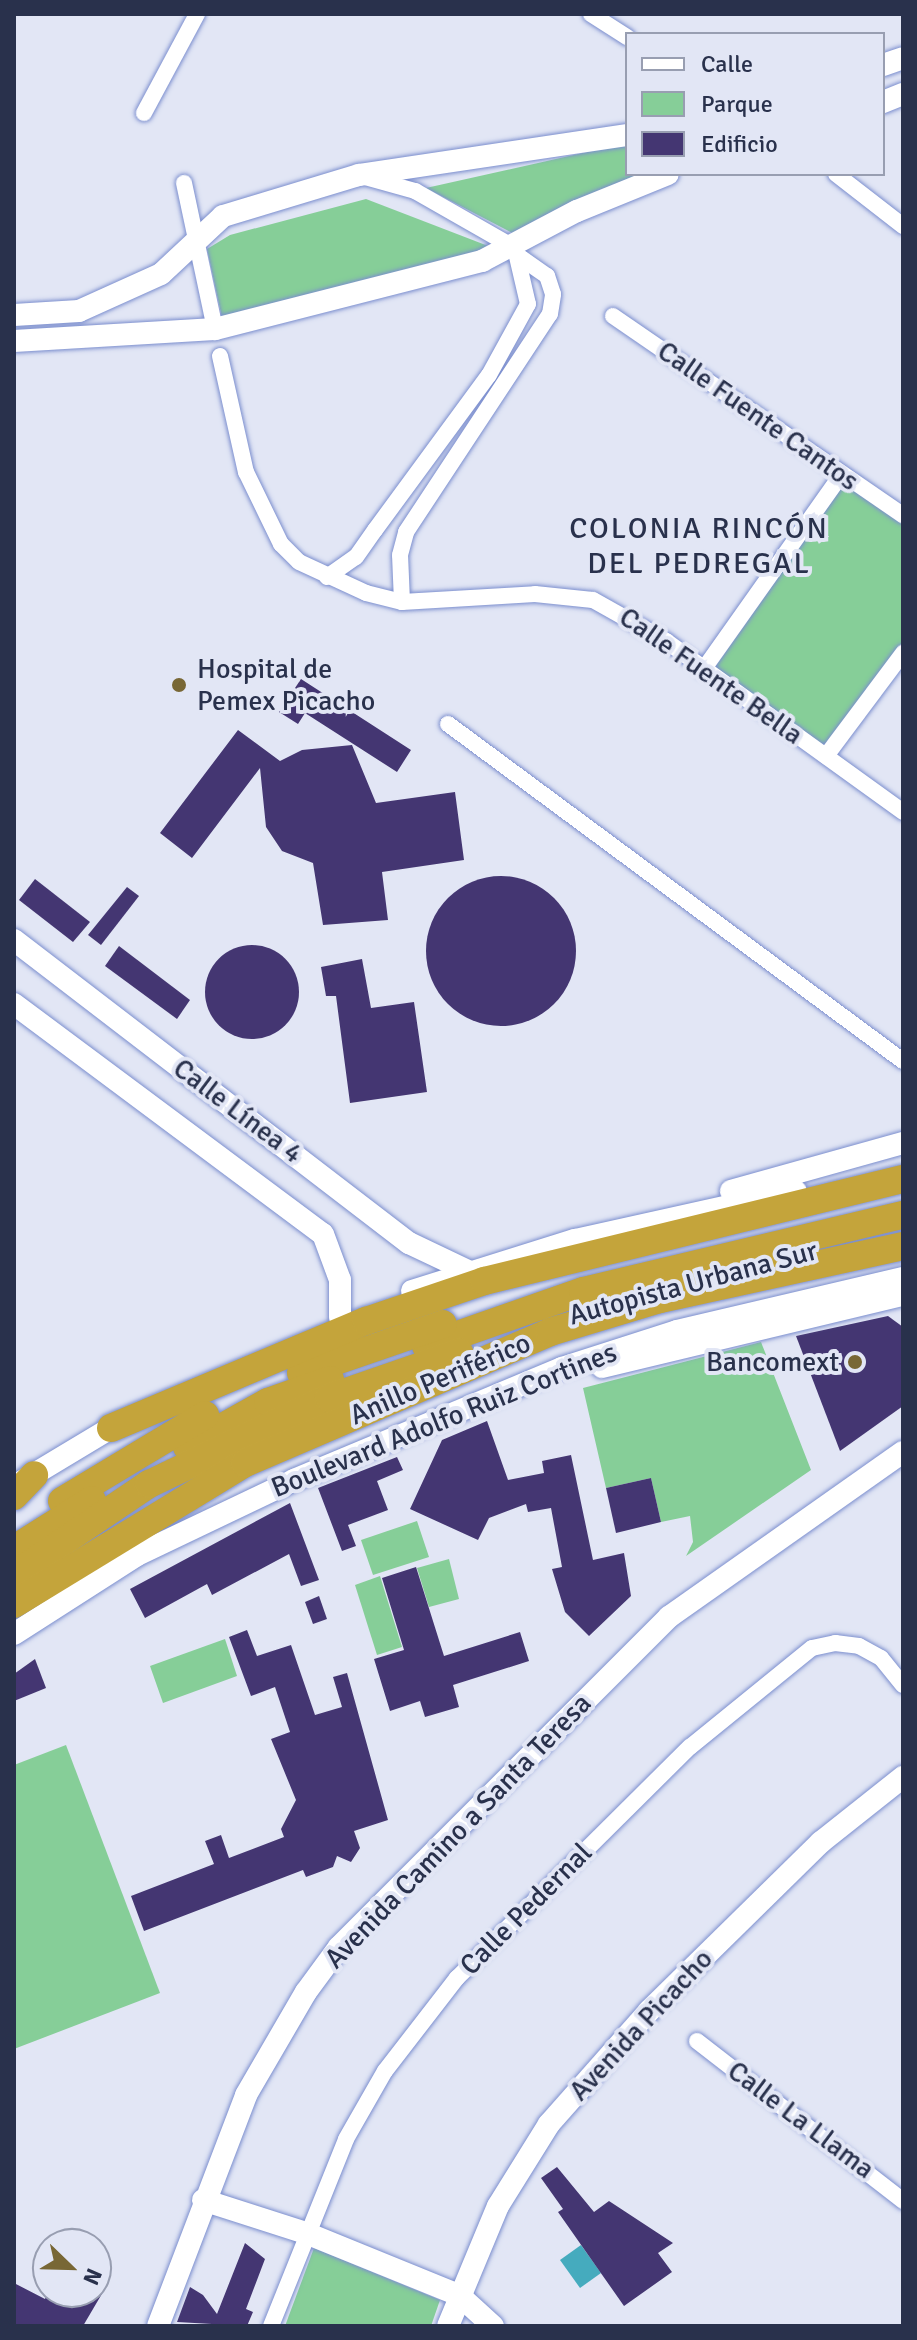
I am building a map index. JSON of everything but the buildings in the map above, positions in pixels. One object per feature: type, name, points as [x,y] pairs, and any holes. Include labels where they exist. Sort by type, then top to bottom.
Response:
[{"type":"highway","points":[[111,1428],[240,1372],[484,1281],[903,1179]]},
{"type":"highway","name":"Anillo Periférico","points":[[14,1529],[197,1419],[276,1382],[605,1269],[903,1199]]},
{"type":"highway","name":"Autopista Urbana Sur","points":[[14,1549],[268,1402],[583,1291],[903,1215]]},
{"type":"highway","name":"Autopista Urbana Sur","points":[[14,1575],[149,1484],[329,1398],[605,1302],[903,1230]]},
{"type":"highway","name":"Anillo Periférico","points":[[14,1604],[245,1463],[550,1332],[660,1299],[903,1246]]},
{"type":"highway","points":[[14,1496],[24,1480]]},
{"type":"street","points":[[144,113],[197,14]]},
{"type":"street","points":[[591,14],[625,36]]},
{"type":"street","points":[[14,315],[79,311],[161,274],[194,239],[223,216],[359,175],[625,135]]},
{"type":"street","points":[[359,175],[415,191],[518,252],[547,276],[553,294],[550,314],[406,532],[399,578],[402,602]]},
{"type":"street","points":[[14,341],[215,329],[518,252],[577,211],[663,176]]},
{"type":"street","points":[[839,176],[903,226]]},
{"type":"street","points":[[184,183],[215,329]]},
{"type":"street","points":[[327,577],[356,557],[489,375],[526,314],[529,291],[518,252]]},
{"type":"street","name":"Calle Fuente Cantos","points":[[613,316],[903,515]]},
{"type":"street","name":"Calle Fuente Bella","points":[[220,356],[232,424],[261,507],[281,544],[327,577],[402,602],[535,594],[593,600],[624,613],[903,812]]},
{"type":"street","points":[[439,440],[457,453]]},
{"type":"street","points":[[703,670],[842,474]]},
{"type":"street","points":[[826,756],[903,653]]},
{"type":"street","points":[[448,724],[903,1061]]},
{"type":"street","name":"Calle Línea 4","points":[[14,940],[409,1243],[468,1271]]},
{"type":"street","name":"Calle Línea 4","points":[[14,1004],[323,1234],[340,1280],[340,1317]]},
{"type":"street","points":[[24,1480],[154,1401],[340,1317],[468,1271],[903,1143]]},
{"type":"street","points":[[575,1240],[903,1167]]},
{"type":"street","name":"Boulevard Adolfo Ruiz Cortines","points":[[14,1634],[137,1555],[294,1480],[489,1399],[619,1347],[903,1278]]},
{"type":"street","points":[[489,1399],[589,1370],[903,1295]]},
{"type":"street","name":"Avenida Camino a Santa Teresa","points":[[158,2326],[203,2200],[246,2095],[306,1992],[390,1892],[669,1617],[903,1452]]},
{"type":"street","name":"Calle Pedernal","points":[[271,2326],[306,2233],[364,2104],[431,2008],[690,1747],[823,1645],[846,1643],[871,1651],[903,1685]]},
{"type":"street","name":"Avenida Picacho","points":[[448,2326],[498,2206],[549,2124],[649,2011],[821,1842],[903,1777]]},
{"type":"street","name":"Calle La Llama","points":[[697,2041],[903,2201]]},
{"type":"street","points":[[203,2200],[306,2233],[459,2295],[493,2326]]},
{"type":"green space","points":[[625,143],[625,176],[645,176],[518,236],[426,188]]},
{"type":"green space","points":[[366,199],[496,249],[224,327],[207,249],[230,235]]},
{"type":"green space","points":[[845,483],[903,524],[903,641],[824,748],[713,670]]},
{"type":"green space","points":[[761,1342],[811,1470],[686,1556],[693,1542],[690,1516],[661,1522],[651,1478],[606,1488],[583,1388]]},
{"type":"green space","points":[[417,1521],[429,1557],[373,1575],[361,1540]]},
{"type":"green space","points":[[449,1559],[459,1599],[429,1607],[417,1568]]},
{"type":"green space","points":[[380,1576],[402,1647],[377,1655],[355,1585]]},
{"type":"green space","points":[[225,1639],[237,1676],[163,1703],[150,1666]]},
{"type":"green space","points":[[66,1745],[160,1993],[14,2049],[14,1765]]},
{"type":"green space","points":[[314,2248],[440,2300],[431,2326],[285,2326]]},
{"type":"water","points":[[581,2245],[601,2273],[580,2288],[560,2260]]},
{"type":"place","name":"Hospital de Pemex Picacho","points":[[179,685]]},
{"type":"place","name":"Bancomext","points":[[855,1362]]},
{"type":"district","name":"COLONIA RINCÓN DEL PEDREGAL","points":[[699,546]]}]
